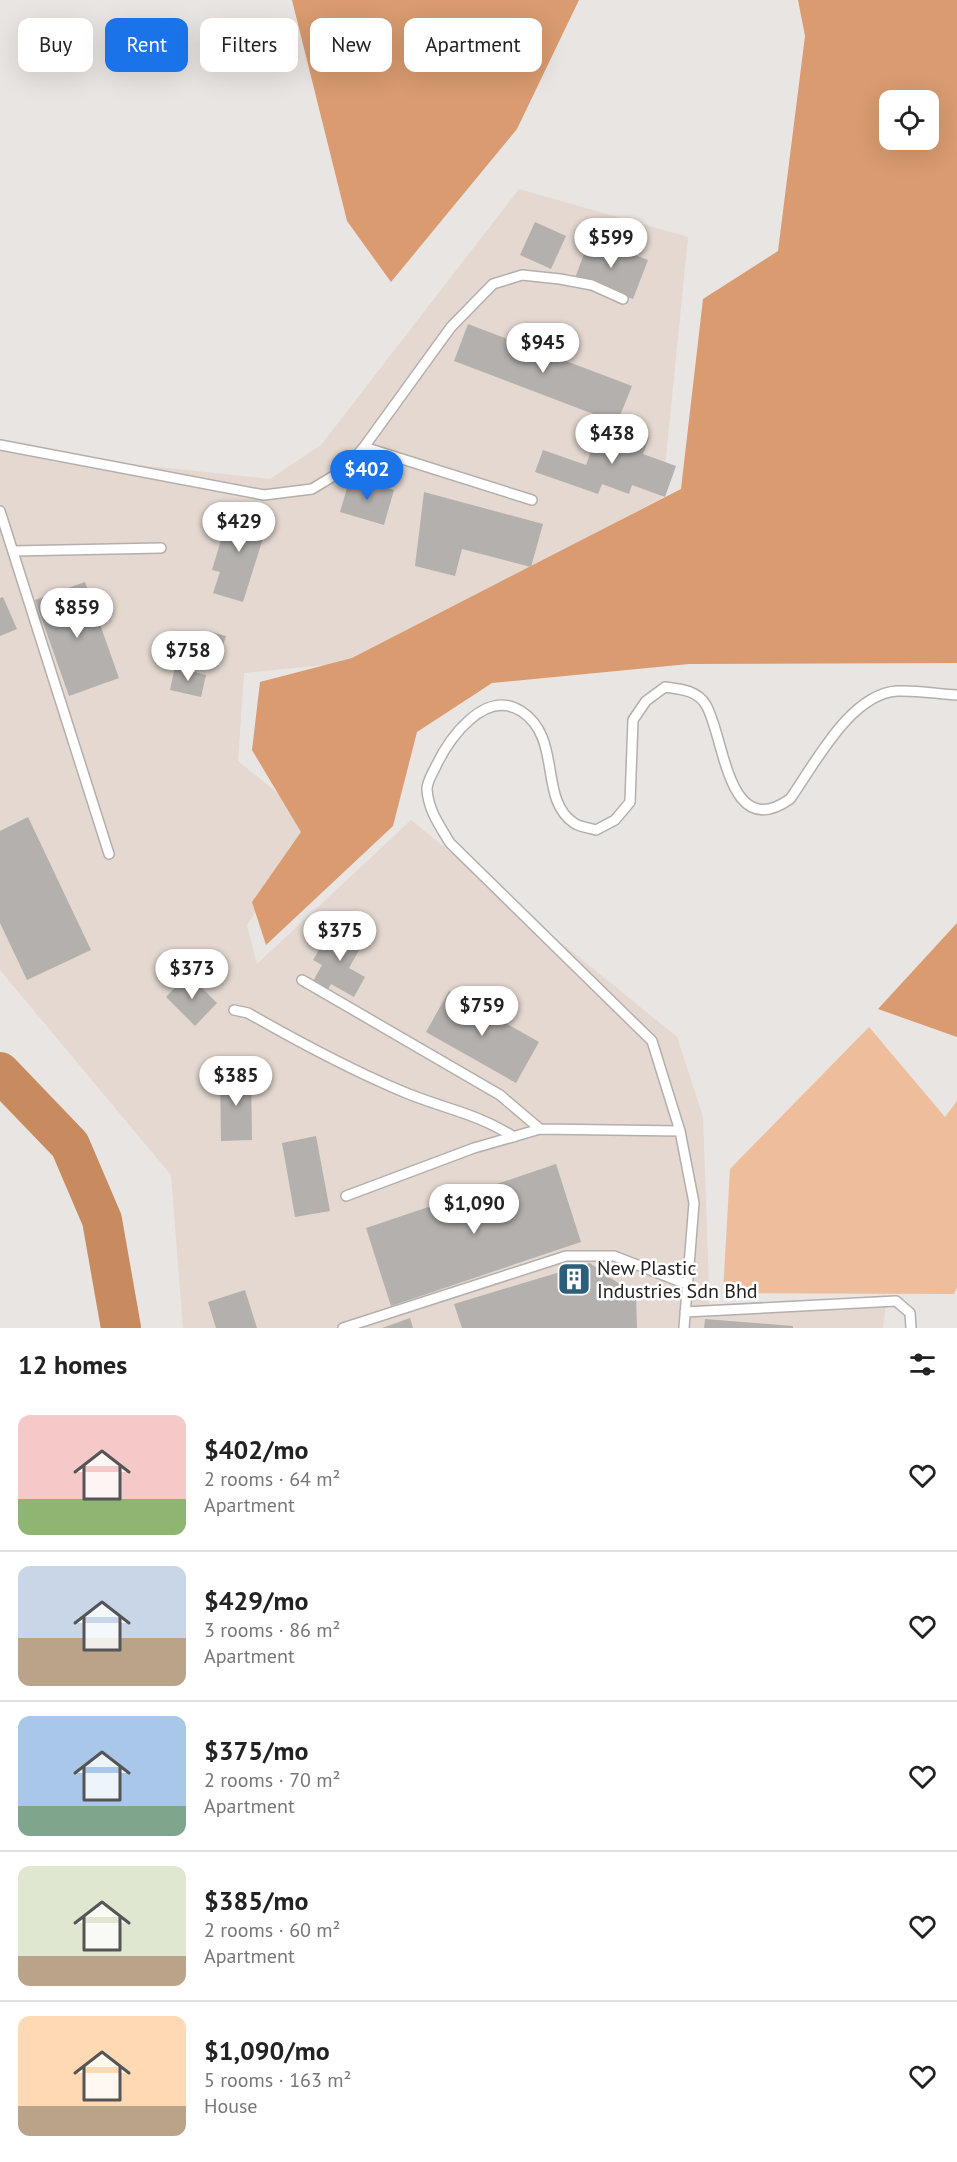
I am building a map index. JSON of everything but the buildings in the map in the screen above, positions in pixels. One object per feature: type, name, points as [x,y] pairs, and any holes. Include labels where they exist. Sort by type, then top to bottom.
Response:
[{"type":"lane","points":[[0,445],[264,495],[312,489],[345,469],[364,447],[451,327],[493,284],[522,275],[560,279],[592,285],[623,300]]},
{"type":"lane","points":[[364,447],[532,500]]},
{"type":"lane","points":[[0,512],[109,854]]},
{"type":"lane","points":[[13,551],[161,548]]},
{"type":"lane","points":[[684,1328],[694,1203],[680,1131],[652,1041],[450,843],[432,813],[426,787],[440,757],[460,729],[475,714],[498,706],[519,710],[535,724],[546,744],[559,809],[575,824],[596,830],[615,820],[630,802],[633,720],[646,701],[665,687],[689,690],[705,703],[734,790],[745,802],[759,809],[776,809],[790,799],[851,713],[872,699],[896,691],[957,695]]},
{"type":"lane","points":[[302,980],[500,1095],[540,1129]]},
{"type":"lane","points":[[234,1010],[248,1013],[339,1064],[402,1092],[490,1122],[514,1137]]},
{"type":"lane","points":[[345,1196],[474,1148],[540,1129],[680,1131]]},
{"type":"lane","points":[[343,1328],[566,1256],[614,1256],[689,1285]]},
{"type":"lane","points":[[685,1312],[896,1301],[910,1313],[911,1328]]},
{"type":"shaded area","points":[[292,0],[579,0],[517,129],[391,282],[347,221]]},
{"type":"shaded area","points":[[798,0],[957,0],[957,663],[689,664],[492,683],[417,732],[393,826],[266,945],[252,902],[301,832],[252,750],[260,682],[352,658],[681,489],[703,299],[778,251],[805,36]]},
{"type":"shaded area","points":[[519,189],[688,237],[662,498],[355,662],[244,673],[238,761],[314,823],[247,925],[257,964],[411,820],[677,1037],[703,1117],[710,1317],[887,1295],[883,1328],[183,1328],[171,1175],[0,970],[0,450],[270,479],[321,445]]},
{"type":"shaded area","points":[[957,923],[957,1037],[878,1009]]},
{"type":"shaded area","points":[[869,1027],[945,1117],[957,1101],[957,1287],[954,1294],[723,1293],[730,1169]]},
{"type":"waterway","points":[[0,1072],[70,1145],[102,1220],[121,1328]]},
{"type":"place","name":"New Plastic Industries Sdn Bhd","points":[[574,1279]]}]
